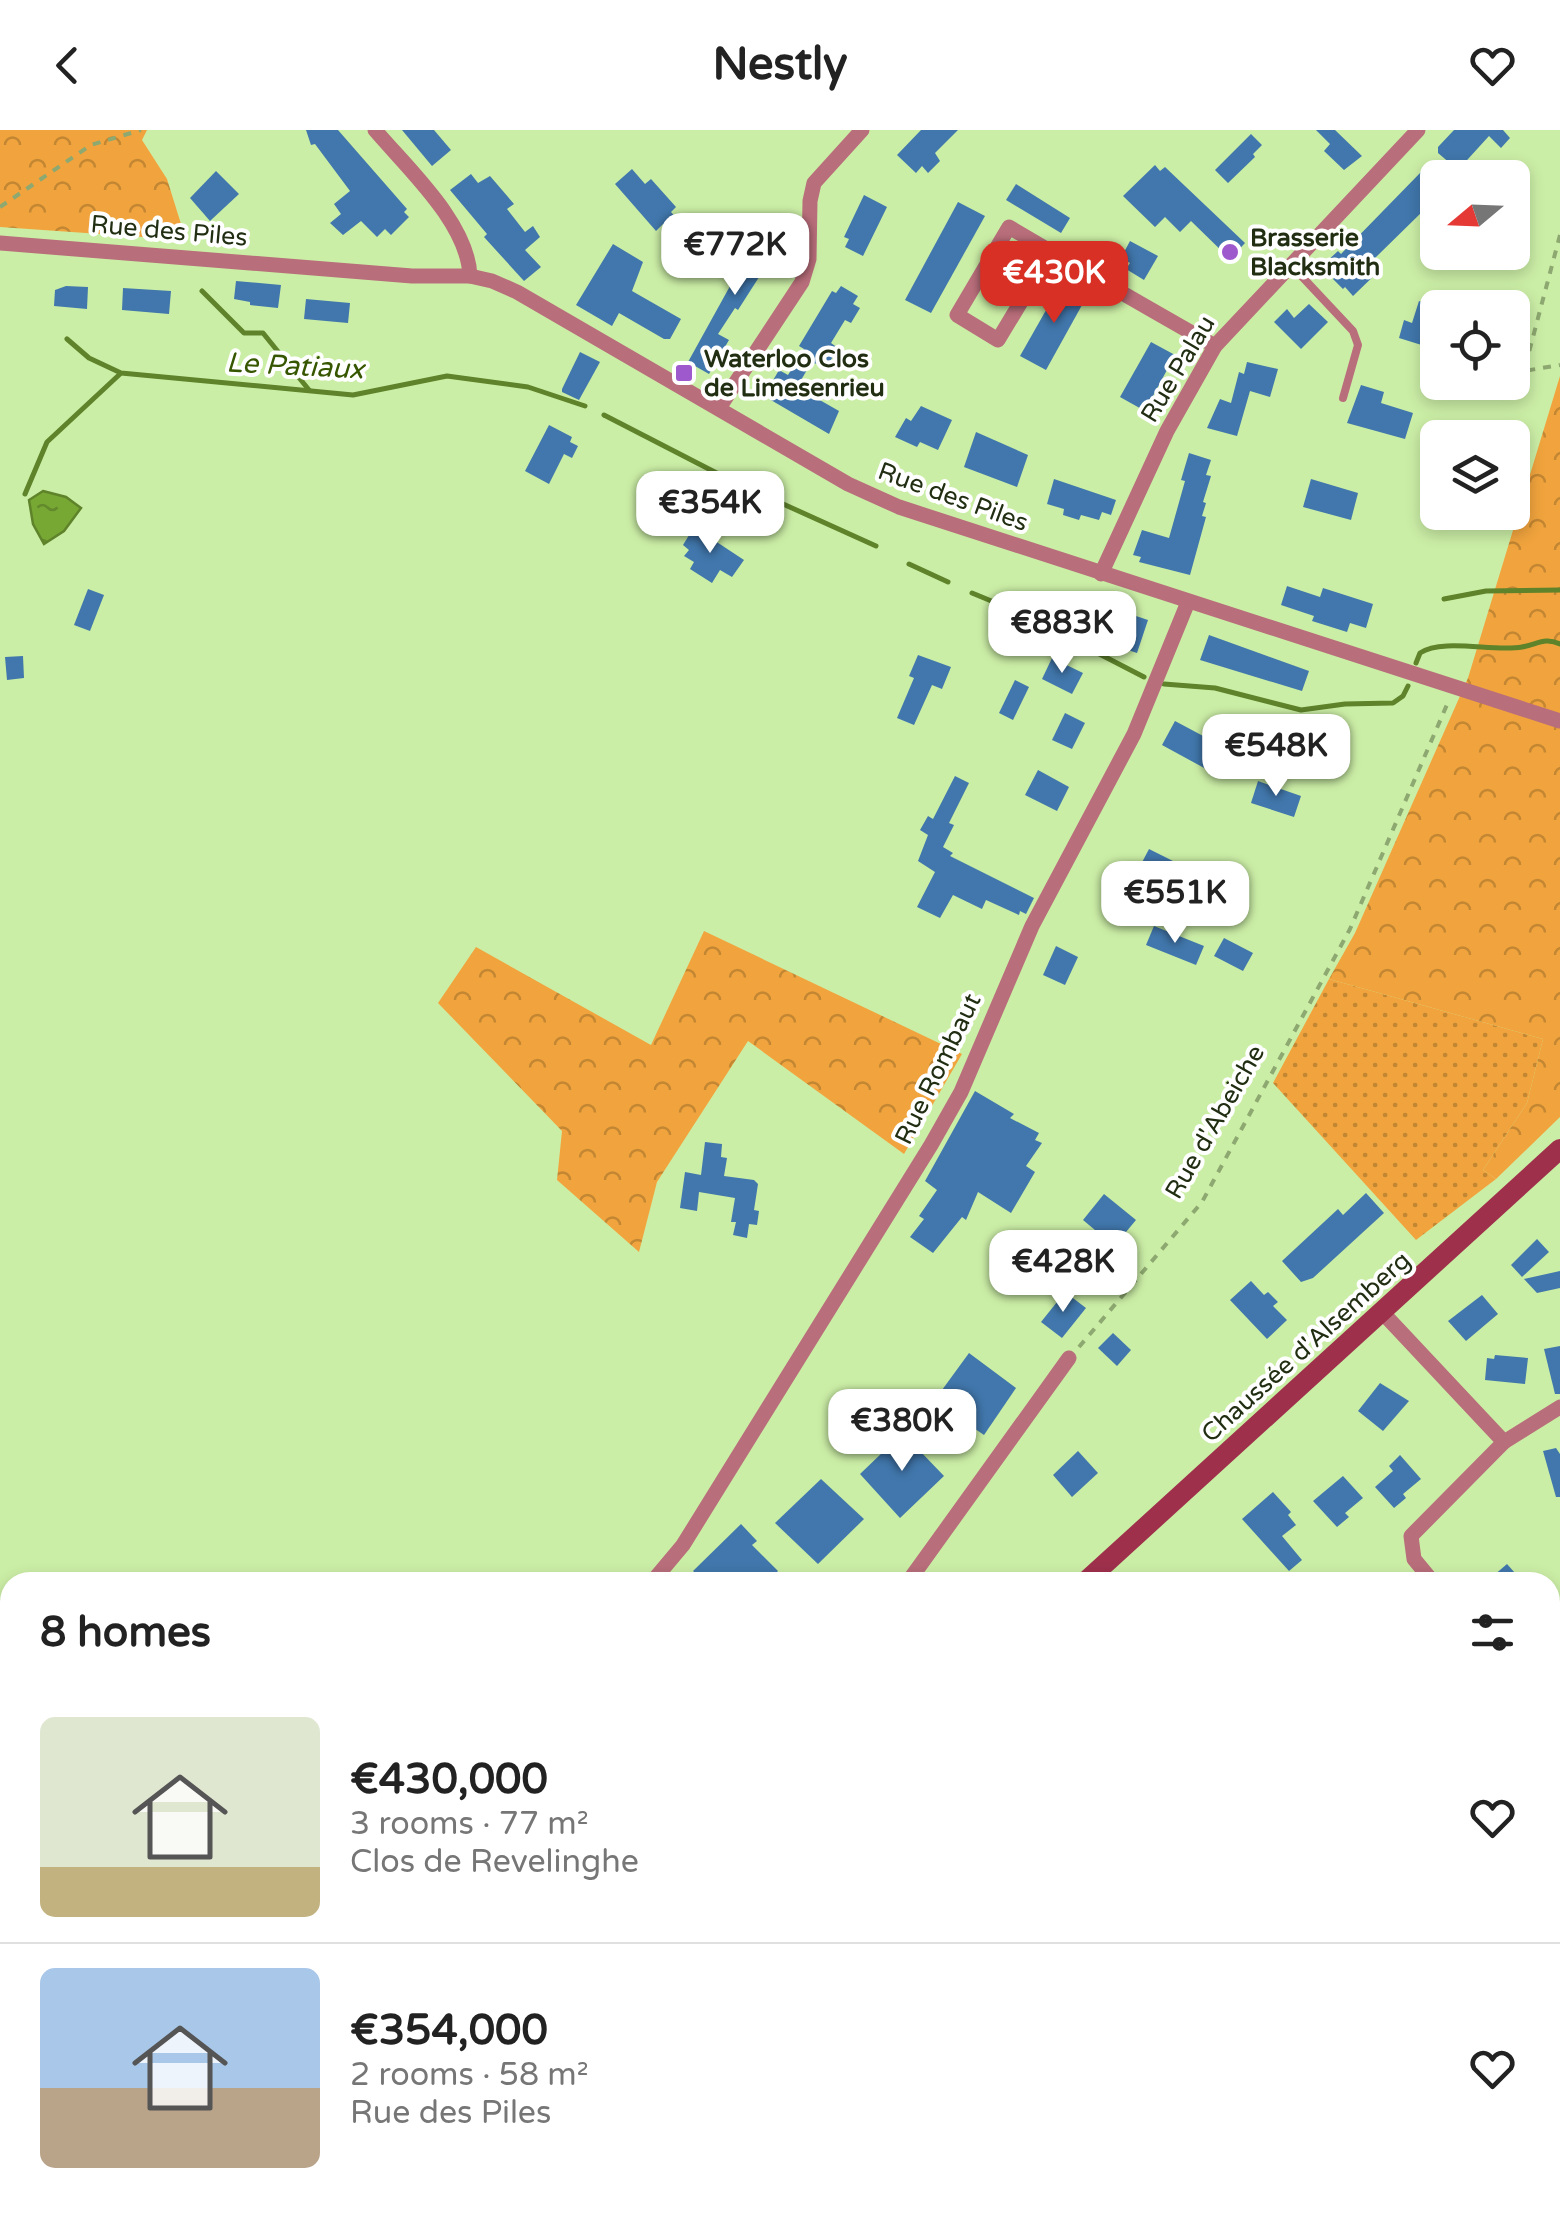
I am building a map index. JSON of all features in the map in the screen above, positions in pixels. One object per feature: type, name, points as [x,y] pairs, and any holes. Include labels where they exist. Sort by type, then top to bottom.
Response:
[{"type":"main road","name":"Chaussée d'Alsemberg","points":[[1096,1572],[1560,1149]]},
{"type":"street","points":[[375,130],[441,208],[463,241],[470,276]]},
{"type":"street","points":[[720,408],[802,282],[809,259],[814,183],[862,130]]},
{"type":"street","name":"Rue Palau","points":[[1101,574],[1168,431],[1215,346],[1418,130]]},
{"type":"street","points":[[1052,252],[998,340],[957,315],[1008,227],[1052,252],[1215,346]]},
{"type":"street","name":"Rue des Piles","points":[[0,243],[412,276],[470,276],[492,281],[553,311],[848,484],[899,508],[1560,721]]},
{"type":"street","name":"Rue Rombaut","points":[[661,1572],[684,1545],[960,1092],[1032,926],[1134,734],[1188,602]]},
{"type":"street","points":[[1382,1312],[1504,1442]]},
{"type":"street","points":[[915,1572],[1069,1358]]},
{"type":"street","points":[[1424,1572],[1414,1560],[1411,1536],[1504,1442],[1560,1407]]},
{"type":"lane","points":[[1292,266],[1353,331],[1358,346],[1342,398]]},
{"type":"path","points":[[0,207],[91,146],[141,130]]},
{"type":"path","points":[[1560,235],[1524,371],[1560,366]]},
{"type":"path","name":"Rue d'Abeiche","points":[[1069,1358],[1202,1202],[1350,929],[1454,688]]},
{"type":"green space","points":[[0,130],[147,130],[142,140],[167,179],[186,240],[0,227]]},
{"type":"green space","points":[[1560,376],[1560,1117],[1496,1179],[1483,1170],[1527,1103],[1543,1039],[1329,979],[1355,933],[1468,678],[1513,530],[1530,530],[1530,474]]},
{"type":"green space","points":[[704,931],[962,1054],[904,1154],[748,1041],[657,1182],[639,1252],[557,1180],[562,1131],[438,1003],[476,947],[651,1045]]},
{"type":"green space","points":[[1329,979],[1543,1039],[1527,1103],[1483,1170],[1496,1179],[1416,1240],[1273,1083]]},
{"type":"water","points":[[43,491],[66,497],[81,508],[64,531],[44,544],[33,524],[29,500]]},
{"type":"building","points":[[306,130],[338,130],[407,209],[404,212],[409,217],[391,235],[385,229],[377,237],[361,221],[343,235],[330,223],[341,214],[334,204],[350,191],[315,144],[311,145]]},
{"type":"building","points":[[402,130],[434,130],[451,150],[432,166]]},
{"type":"building","points":[[921,130],[958,130],[935,153],[940,161],[928,173],[922,166],[916,173],[897,155]]},
{"type":"building","points":[[1316,130],[1335,130],[1362,156],[1344,170],[1324,151],[1330,144]]},
{"type":"building","points":[[1454,130],[1503,130],[1510,138],[1501,148],[1489,136],[1467,160],[1446,160],[1438,153],[1438,147]]},
{"type":"building","points":[[1251,134],[1262,145],[1228,183],[1215,170]]},
{"type":"building","points":[[1155,165],[1160,171],[1165,167],[1245,243],[1230,259],[1191,221],[1180,232],[1165,217],[1155,227],[1123,196]]},
{"type":"building","points":[[632,169],[645,184],[651,179],[676,207],[671,212],[680,222],[669,231],[663,224],[656,231],[615,184]]},
{"type":"building","points":[[216,171],[239,194],[210,221],[190,198]]},
{"type":"building","points":[[1420,173],[1420,214],[1374,259],[1382,268],[1353,296],[1333,279],[1337,275],[1325,263],[1338,251],[1341,254]]},
{"type":"building","points":[[471,174],[478,183],[490,176],[514,204],[507,209],[525,232],[533,226],[540,237],[525,250],[541,267],[524,281],[484,237],[487,234],[450,190]]},
{"type":"building","points":[[1016,184],[1070,218],[1061,233],[1006,200]]},
{"type":"building","points":[[864,195],[887,207],[863,256],[845,247],[849,239],[844,237]]},
{"type":"building","points":[[958,202],[985,216],[931,313],[905,300]]},
{"type":"building","points":[[761,228],[782,241],[718,334],[729,340],[709,374],[688,362],[745,259],[738,255]]},
{"type":"building","points":[[1130,241],[1158,256],[1144,280],[1126,269],[1130,263],[1121,258]]},
{"type":"building","points":[[613,244],[643,262],[632,291],[681,319],[670,339],[619,313],[612,326],[576,305]]},
{"type":"building","points":[[236,281],[281,285],[278,308],[234,299]]},
{"type":"building","points":[[1062,282],[1087,296],[1046,370],[1020,356]]},
{"type":"building","points":[[841,286],[858,296],[853,304],[860,308],[851,323],[845,320],[831,343],[838,348],[828,365],[811,363],[797,387],[839,411],[829,434],[764,396],[779,370],[788,375],[804,349],[799,346],[832,291],[836,293]]},
{"type":"building","points":[[88,287],[87,309],[54,306],[55,290]]},
{"type":"building","points":[[123,288],[171,291],[169,314],[122,310]]},
{"type":"building","points":[[306,299],[350,303],[348,323],[304,319]]},
{"type":"building","points":[[1420,301],[1420,345],[1399,338],[1404,320],[1412,323]]},
{"type":"building","points":[[1309,304],[1328,322],[1301,349],[1274,322],[1287,309],[1294,318]]},
{"type":"building","points":[[1151,342],[1175,355],[1145,411],[1120,397]]},
{"type":"building","points":[[580,352],[600,362],[579,400],[562,389]]},
{"type":"building","points":[[1247,362],[1278,369],[1270,397],[1250,391],[1237,436],[1207,428],[1220,399],[1231,403],[1239,372],[1244,374]]},
{"type":"building","points":[[1361,385],[1384,392],[1381,403],[1413,413],[1405,439],[1347,423]]},
{"type":"building","points":[[921,406],[952,420],[938,450],[920,442],[917,447],[895,437],[906,418],[911,421]]},
{"type":"building","points":[[549,425],[572,437],[570,442],[578,446],[572,458],[564,454],[549,484],[525,471]]},
{"type":"building","points":[[976,432],[1028,455],[1017,487],[964,467]]},
{"type":"building","points":[[1189,453],[1211,460],[1203,502],[1206,503],[1202,516],[1206,517],[1190,575],[1139,562],[1141,557],[1133,555],[1142,530],[1169,538]]},
{"type":"building","points":[[1054,479],[1116,500],[1111,515],[1102,512],[1099,520],[1081,515],[1079,520],[1063,515],[1064,509],[1047,504]]},
{"type":"building","points":[[1311,479],[1358,493],[1351,520],[1303,507]]},
{"type":"building","points":[[694,527],[744,560],[732,577],[720,570],[712,583],[690,569],[694,562],[684,556],[689,550],[683,545]]},
{"type":"building","points":[[1287,586],[1320,597],[1323,588],[1373,604],[1366,628],[1350,623],[1347,632],[1312,621],[1314,616],[1281,605]]},
{"type":"building","points":[[88,589],[104,595],[90,631],[74,625]]},
{"type":"building","points":[[1066,600],[1090,607],[1084,627],[1060,619]]},
{"type":"building","points":[[1118,610],[1148,620],[1137,653],[1107,643]]},
{"type":"building","points":[[1209,635],[1309,671],[1302,691],[1200,660]]},
{"type":"building","points":[[918,655],[951,667],[942,689],[932,685],[914,725],[897,718],[914,678],[909,676]]},
{"type":"building","points":[[23,656],[24,678],[7,680],[5,657]]},
{"type":"building","points":[[1052,658],[1083,673],[1072,694],[1042,679]]},
{"type":"building","points":[[1015,680],[1029,687],[1013,720],[999,713]]},
{"type":"building","points":[[1065,713],[1085,723],[1072,749],[1052,740]]},
{"type":"building","points":[[1175,721],[1220,745],[1206,769],[1162,745]]},
{"type":"building","points":[[1038,770],[1069,787],[1057,811],[1025,795]]},
{"type":"building","points":[[955,776],[969,783],[949,823],[954,825],[943,847],[953,853],[950,856],[1034,898],[1026,914],[1020,911],[1019,915],[986,900],[982,909],[953,895],[940,918],[917,907],[935,872],[918,861],[928,835],[920,830],[928,816],[933,819]]},
{"type":"building","points":[[1258,781],[1301,796],[1294,817],[1251,803]]},
{"type":"building","points":[[1149,849],[1183,866],[1173,888],[1138,870]]},
{"type":"building","points":[[1154,926],[1204,946],[1196,965],[1146,945]]},
{"type":"building","points":[[1224,938],[1253,953],[1243,971],[1214,956]]},
{"type":"building","points":[[1056,946],[1078,957],[1065,985],[1043,975]]},
{"type":"building","points":[[975,1091],[1014,1114],[1010,1118],[1039,1133],[1035,1140],[1042,1143],[1026,1166],[1035,1172],[1011,1213],[978,1192],[966,1220],[962,1217],[933,1253],[910,1237],[924,1219],[919,1216],[937,1190],[925,1181]]},
{"type":"building","points":[[705,1142],[722,1144],[721,1157],[727,1158],[724,1176],[758,1184],[754,1210],[759,1211],[757,1225],[749,1224],[747,1238],[733,1235],[735,1198],[699,1192],[697,1211],[680,1208],[685,1172],[701,1175]]},
{"type":"building","points":[[1366,1193],[1384,1213],[1313,1278],[1301,1282],[1282,1261],[1338,1209],[1343,1215]]},
{"type":"building","points":[[1104,1194],[1136,1220],[1121,1238],[1114,1232],[1110,1237],[1103,1232],[1101,1235],[1083,1220]]},
{"type":"building","points":[[1537,1239],[1549,1252],[1522,1277],[1511,1265]]},
{"type":"building","points":[[1560,1271],[1560,1288],[1537,1293],[1524,1279]]},
{"type":"building","points":[[1251,1281],[1264,1295],[1268,1292],[1278,1302],[1273,1306],[1287,1320],[1267,1339],[1230,1300]]},
{"type":"building","points":[[1065,1292],[1086,1308],[1062,1338],[1041,1322]]},
{"type":"building","points":[[1482,1295],[1498,1314],[1466,1341],[1448,1321]]},
{"type":"building","points":[[1113,1333],[1131,1350],[1117,1366],[1098,1348]]},
{"type":"building","points":[[1560,1346],[1560,1394],[1555,1394],[1544,1349]]},
{"type":"building","points":[[969,1353],[1016,1388],[984,1435],[934,1401]]},
{"type":"building","points":[[1495,1355],[1528,1358],[1525,1384],[1485,1380],[1487,1358],[1494,1359]]},
{"type":"building","points":[[1380,1383],[1409,1401],[1383,1431],[1358,1411]]},
{"type":"building","points":[[907,1429],[922,1445],[918,1449],[944,1476],[900,1518],[860,1474]]},
{"type":"building","points":[[1556,1448],[1560,1454],[1560,1497],[1556,1497],[1543,1451]]},
{"type":"building","points":[[1078,1451],[1098,1473],[1072,1497],[1053,1475]]},
{"type":"building","points":[[1400,1455],[1421,1479],[1394,1508],[1375,1487],[1393,1471],[1389,1466]]},
{"type":"building","points":[[1343,1476],[1363,1498],[1345,1513],[1349,1517],[1337,1527],[1313,1501]]},
{"type":"building","points":[[821,1479],[864,1519],[818,1564],[775,1523]]},
{"type":"building","points":[[1273,1492],[1291,1512],[1288,1515],[1296,1525],[1282,1536],[1302,1560],[1289,1571],[1242,1519]]},
{"type":"building","points":[[741,1524],[757,1541],[752,1545],[778,1571],[694,1572]]},
{"type":"building","points":[[1507,1564],[1514,1572],[1498,1572]]},
{"type":"waterway","points":[[202,291],[244,333],[263,333],[309,390]]},
{"type":"waterway","name":"Le Patiaux","points":[[67,339],[89,358],[121,373],[353,395],[447,376],[528,387],[585,406]]},
{"type":"waterway","points":[[25,494],[47,442],[120,374]]},
{"type":"waterway","name":"Le Patiaux","points":[[604,415],[738,484]]},
{"type":"waterway","name":"Le Patiaux","points":[[761,494],[876,546]]},
{"type":"waterway","name":"Le Patiaux","points":[[909,564],[948,582]]},
{"type":"waterway","points":[[1444,599],[1486,591],[1560,590]]},
{"type":"waterway","name":"Le Patiaux","points":[[972,593],[1018,612],[1144,677]]},
{"type":"waterway","name":"Le Patiaux","points":[[1416,663],[1420,653],[1442,646],[1510,648],[1546,641],[1560,644]]},
{"type":"waterway","name":"Le Patiaux","points":[[1164,684],[1215,688],[1301,710],[1393,703],[1408,686]]},
{"type":"place","name":"Brasserie Blacksmith","points":[[1230,252]]},
{"type":"place","name":"Waterloo Clos de Limesenrieu","points":[[684,373]]}]
